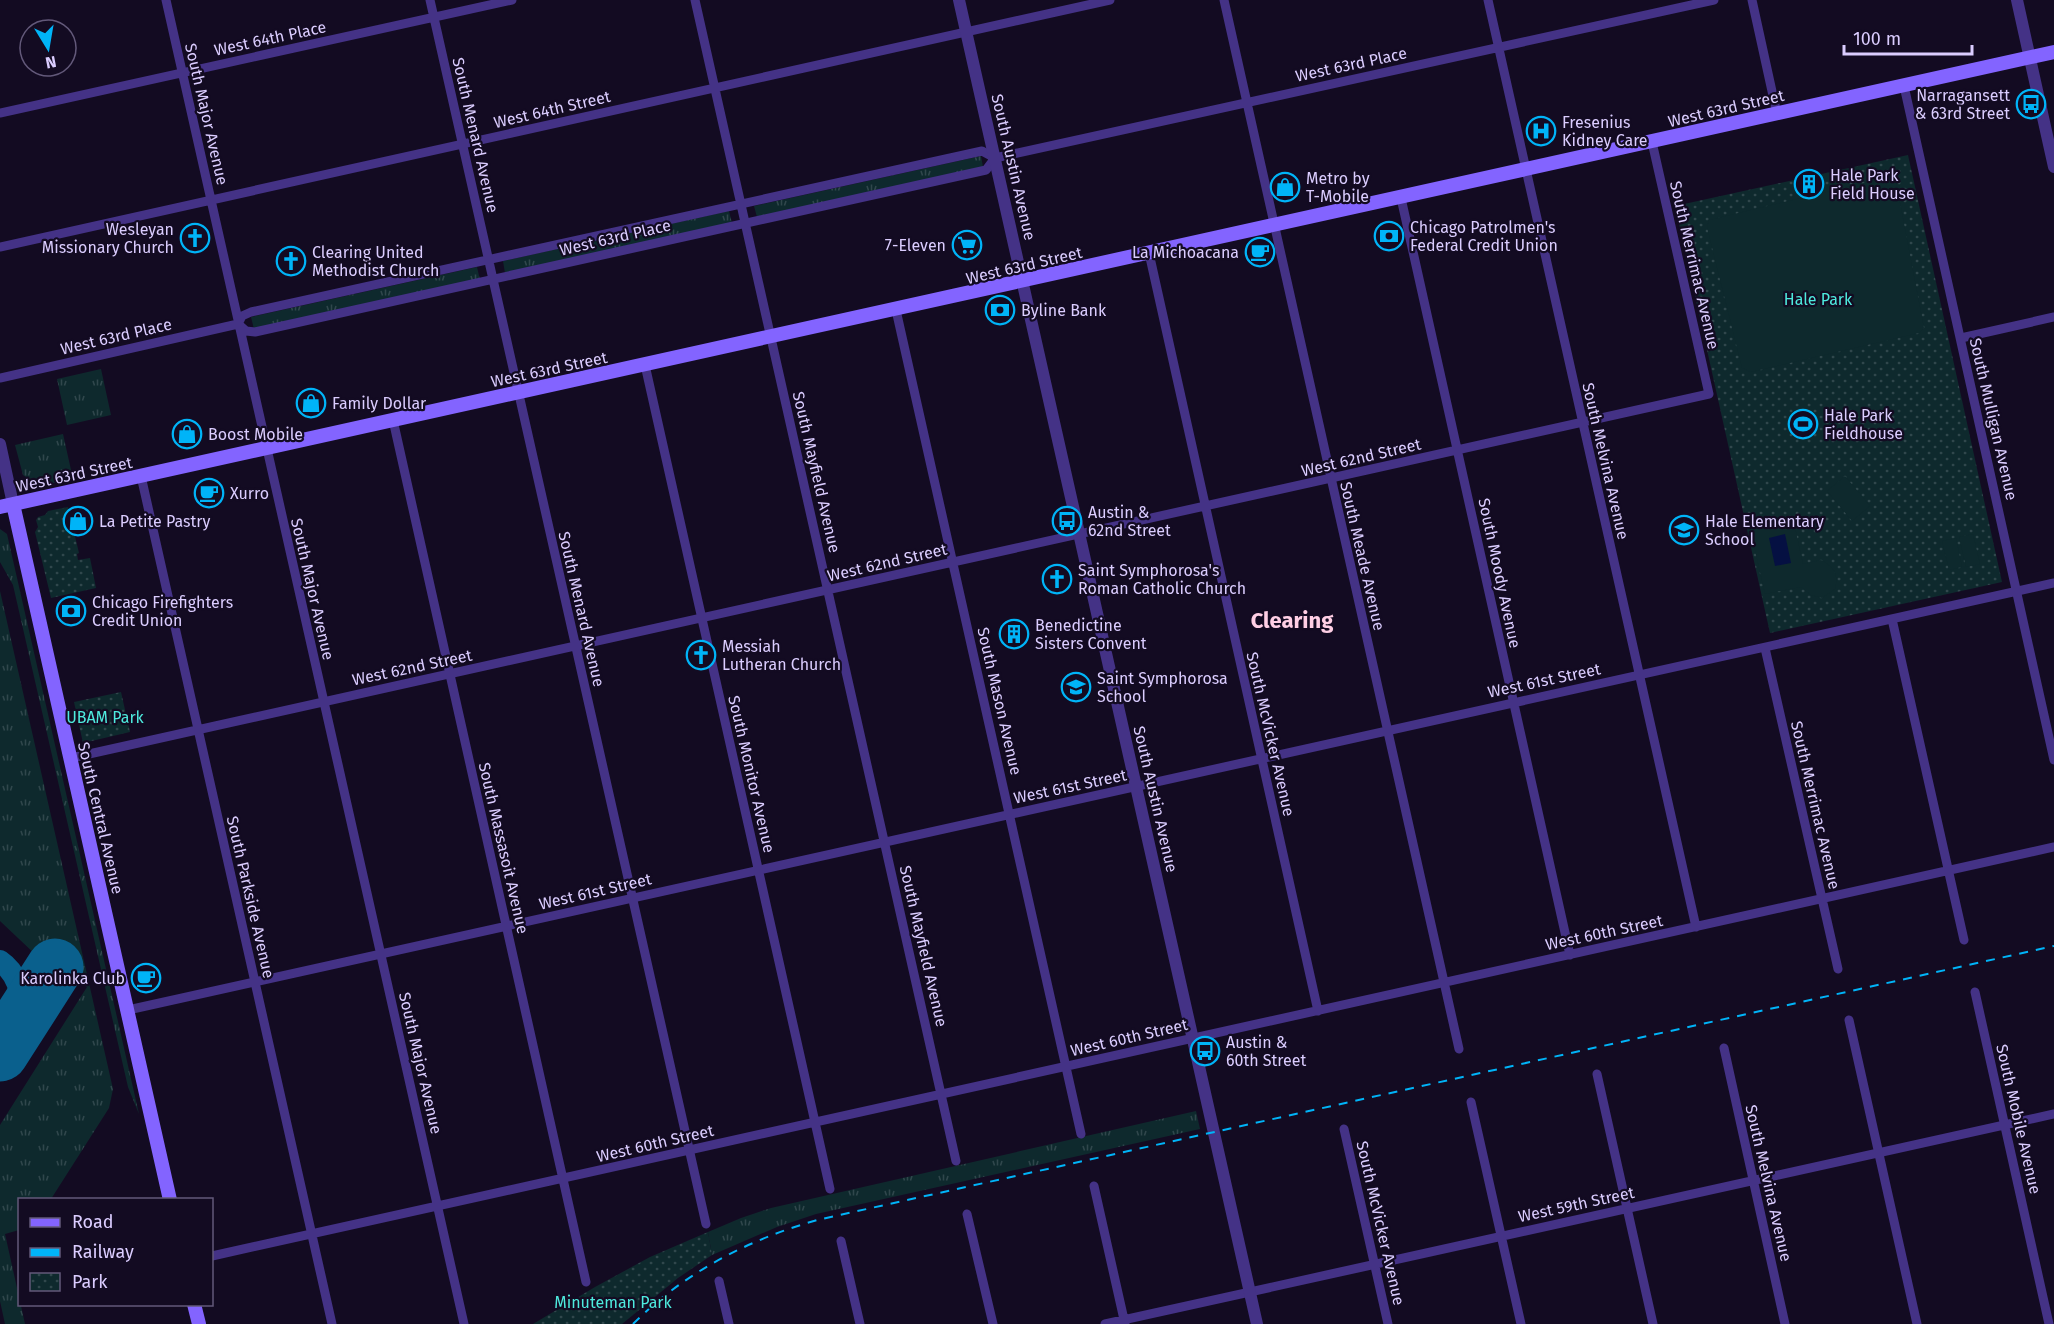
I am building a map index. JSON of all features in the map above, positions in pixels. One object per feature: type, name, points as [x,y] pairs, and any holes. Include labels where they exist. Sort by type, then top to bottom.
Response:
[{"type":"main road","name":"West 63rd Street","points":[[7,506],[2054,52]]},
{"type":"main road","name":"South Central Avenue","points":[[7,506],[71,758],[170,1198]]},
{"type":"main road","points":[[194,1306],[199,1324]]},
{"type":"street","name":"South Major Avenue","points":[[166,0],[464,1324]]},
{"type":"street","name":"South Menard Avenue","points":[[430,0],[706,1224]]},
{"type":"street","name":"West 64th Place","points":[[0,113],[512,0]]},
{"type":"street","name":"South Mayfield Avenue","points":[[695,0],[956,1161]]},
{"type":"street","name":"South Austin Avenue","points":[[959,0],[1257,1324]]},
{"type":"street","name":"West 64th Street","points":[[0,247],[1110,0]]},
{"type":"street","name":"South Meade Avenue","points":[[1224,0],[1459,1048]]},
{"type":"street","name":"South Melvina Avenue","points":[[1488,0],[1696,927]]},
{"type":"street","name":"West 63rd Place","points":[[238,324],[246,331],[255,332],[986,170],[995,158],[1714,0]]},
{"type":"street","points":[[1752,0],[1778,114]]},
{"type":"street","points":[[2017,0],[2054,166]]},
{"type":"street","name":"South Mulligan Avenue","points":[[1904,86],[2054,760]]},
{"type":"street","name":"South Merrimac Avenue","points":[[1652,142],[1709,394]]},
{"type":"street","name":"West 63rd Place","points":[[238,324],[242,316],[251,312],[741,203],[982,151],[995,158]]},
{"type":"street","name":"South Moody Avenue","points":[[1401,198],[1570,956]]},
{"type":"street","name":"South McVicker Avenue","points":[[1149,254],[1318,1011]]},
{"type":"street","name":"South Mason Avenue","points":[[896,310],[1081,1134]]},
{"type":"street","points":[[1961,338],[2054,317]]},
{"type":"street","name":"West 63rd Place","points":[[0,378],[238,324]]},
{"type":"street","name":"South Monitor Avenue","points":[[645,365],[830,1189]]},
{"type":"street","name":"West 62nd Street","points":[[71,758],[1709,394]]},
{"type":"street","name":"South Massasoit Avenue","points":[[393,420],[586,1282]]},
{"type":"street","name":"South Central Avenue","points":[[0,444],[7,506]]},
{"type":"street","name":"South Parkside Avenue","points":[[141,476],[332,1324]]},
{"type":"street","name":"West 61st Street","points":[[128,1010],[2054,583]]},
{"type":"street","points":[[1892,620],[1964,940]]},
{"type":"street","name":"South Merrimac Avenue","points":[[1766,648],[1838,969]]},
{"type":"street","name":"West 60th Street","points":[[213,1256],[2054,847]]},
{"type":"street","name":"South Mobile Avenue","points":[[1975,992],[2049,1324]]},
{"type":"street","points":[[1850,1020],[1917,1324]]},
{"type":"street","name":"South Melvina Avenue","points":[[1724,1048],[1785,1324]]},
{"type":"street","points":[[1597,1074],[1653,1324]]},
{"type":"street","points":[[1471,1102],[1521,1324]]},
{"type":"street","name":"West 59th Street","points":[[1106,1324],[1124,1322],[2054,1114]]},
{"type":"street","name":"South McVicker Avenue","points":[[1344,1129],[1389,1324]]},
{"type":"street","points":[[1094,1186],[1124,1322]]},
{"type":"street","points":[[967,1214],[993,1324]]},
{"type":"street","points":[[841,1241],[860,1324]]},
{"type":"street","points":[[719,1281],[729,1324]]},
{"type":"green space","name":"Hale Park","points":[[1908,155],[2002,582],[1770,633],[1675,206]]},
{"type":"green space","points":[[981,156],[983,167],[757,217],[754,206]]},
{"type":"green space","points":[[1889,177],[1896,182],[1924,328],[1919,333],[1751,372],[1742,368],[1707,227],[1709,220]]},
{"type":"green space","points":[[729,211],[732,223],[505,273],[503,261]]},
{"type":"green space","points":[[477,267],[480,280],[254,329],[251,317]]},
{"type":"green space","points":[[101,369],[111,415],[67,425],[57,379]]},
{"type":"green space","points":[[63,434],[73,479],[40,486],[23,475],[15,445]]},
{"type":"green space","points":[[1845,476],[1870,506],[1852,521],[1827,491]]},
{"type":"green space","points":[[68,507],[79,553],[77,554],[78,560],[90,558],[96,588],[51,598],[35,532],[38,527],[36,520],[48,511]]},
{"type":"green space","points":[[1792,514],[1803,564],[1821,560],[1832,568],[1836,575],[1835,589],[1822,598],[1811,595],[1801,587],[1765,594],[1749,524]]},
{"type":"green space","points":[[0,529],[7,534],[139,1114],[128,1087],[13,585],[0,562]]},
{"type":"green space","points":[[1973,534],[1980,564],[1966,567],[1959,537]]},
{"type":"green space","points":[[1956,538],[1962,567],[1949,570],[1942,541]]},
{"type":"green space","points":[[0,591],[113,1089],[109,1108],[52,1198],[18,1198],[18,1230],[5,1234],[18,1292],[18,1306],[21,1306],[25,1324],[5,1324],[0,1301],[0,1125],[87,987],[36,955],[0,921]]},
{"type":"green space","name":"UBAM Park","points":[[121,692],[130,732],[83,743],[74,702]]},
{"type":"green space","points":[[1196,1111],[1200,1129],[816,1214],[777,1227],[712,1255],[708,1232],[771,1208]]},
{"type":"green space","name":"Minuteman Park","points":[[708,1232],[712,1255],[678,1278],[622,1324],[533,1324],[650,1257]]},
{"type":"shaded area","points":[[1785,534],[1791,563],[1775,566],[1769,538]]},
{"type":"taxiway","points":[[0,961],[18,983],[21,997],[19,1015],[7,1042]]},
{"type":"runway","points":[[0,1053],[55,967]]},
{"type":"railway","points":[[633,1324],[674,1289],[719,1260],[766,1237],[817,1220],[2054,946]]},
{"type":"place","name":"Narragansett & 63rd Street","points":[[2031,104]]},
{"type":"place","name":"Fresenius Kidney Care","points":[[1541,131]]},
{"type":"place","name":"Hale Park Field House","points":[[1809,184]]},
{"type":"place","name":"Metro by T-Mobile","points":[[1285,187]]},
{"type":"place","name":"Chicago Patrolmen's Federal Credit Union","points":[[1389,236]]},
{"type":"place","name":"Wesleyan Missionary Church","points":[[195,238]]},
{"type":"place","name":"7-Eleven","points":[[967,245]]},
{"type":"place","name":"La Michoacana","points":[[1260,252]]},
{"type":"place","name":"Clearing United Methodist Church","points":[[291,261]]},
{"type":"place","name":"Byline Bank","points":[[1000,310]]},
{"type":"place","name":"Family Dollar","points":[[311,403]]},
{"type":"place","name":"Hale Park Fieldhouse","points":[[1803,424]]},
{"type":"place","name":"Boost Mobile","points":[[187,434]]},
{"type":"place","name":"Xurro","points":[[209,493]]},
{"type":"place","name":"La Petite Pastry","points":[[78,521]]},
{"type":"place","name":"Austin & 62nd Street","points":[[1067,521]]},
{"type":"place","name":"Hale Elementary School","points":[[1684,530]]},
{"type":"place","name":"Saint Symphorosa's Roman Catholic Church","points":[[1057,579]]},
{"type":"place","name":"Chicago Firefighters Credit Union","points":[[71,611]]},
{"type":"place","name":"Benedictine Sisters Convent","points":[[1014,634]]},
{"type":"place","name":"Messiah Lutheran Church","points":[[701,655]]},
{"type":"place","name":"Saint Symphorosa School","points":[[1076,687]]},
{"type":"place","name":"Karolinka Club","points":[[146,978]]},
{"type":"place","name":"Austin & 60th Street","points":[[1205,1051]]},
{"type":"district","name":"Clearing","points":[[1292,620]]}]
